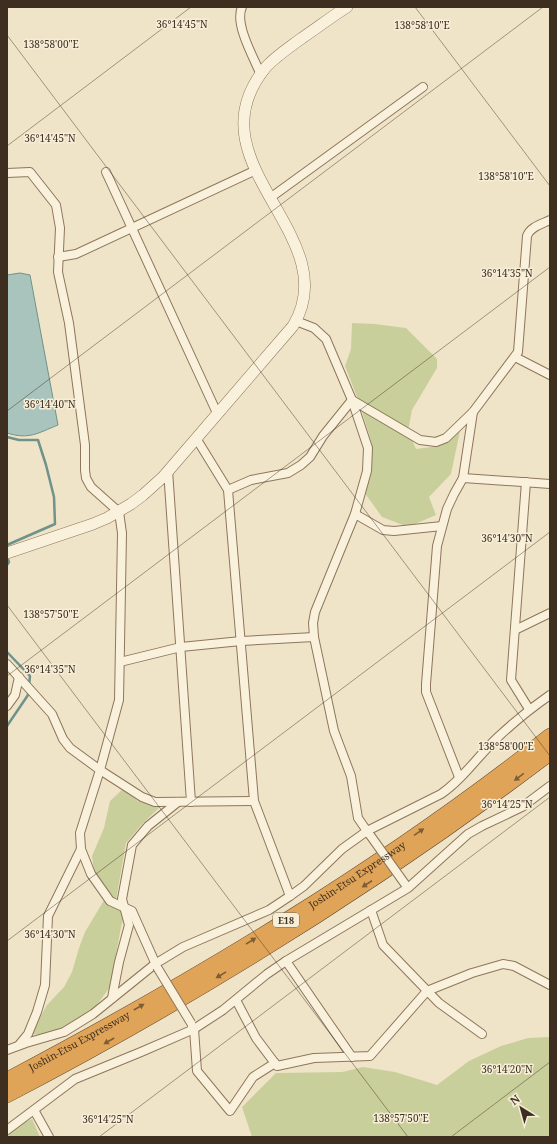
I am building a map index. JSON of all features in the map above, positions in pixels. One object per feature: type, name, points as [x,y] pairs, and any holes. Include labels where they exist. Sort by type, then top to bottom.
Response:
[{"type":"highway","name":"Joshin-Etsu Expressway","points":[[7,1080],[85,1038],[186,980],[319,899],[419,832],[550,736]]},
{"type":"highway","name":"Joshin-Etsu Expressway","points":[[7,1095],[94,1049],[294,930],[428,842],[550,753]]},
{"type":"street","points":[[242,7],[240,11],[240,21],[243,32],[261,75]]},
{"type":"street","points":[[7,553],[93,524],[119,512],[144,495],[218,413],[285,336],[296,321],[302,309],[305,289],[302,262],[249,157],[243,132],[244,120],[248,97],[267,67],[287,49],[347,7]]},
{"type":"street","points":[[270,198],[423,87]]},
{"type":"street","points":[[58,256],[76,254],[256,170]]},
{"type":"street","points":[[7,173],[30,172],[56,205],[60,228],[58,272],[69,323],[85,445],[85,474],[91,487],[119,512],[122,533],[119,700],[100,770],[80,833],[81,849],[91,874],[110,902],[132,912],[156,965],[192,1026],[196,1071],[230,1111],[253,1076],[275,1064]]},
{"type":"street","points":[[106,172],[218,413]]},
{"type":"street","points":[[352,400],[420,440],[436,442],[446,438],[473,412],[518,352],[527,236],[529,232],[550,220]]},
{"type":"street","points":[[296,321],[314,328],[326,339],[352,400],[368,448],[368,471],[355,514],[318,601],[313,623],[314,637],[334,731],[351,776],[358,818],[407,886]]},
{"type":"street","points":[[515,357],[550,375]]},
{"type":"street","points":[[228,490],[251,480],[288,473],[301,465],[310,457],[323,436],[352,400]]},
{"type":"street","points":[[459,777],[426,692],[426,684],[437,546],[442,526],[454,494],[464,478],[473,412]]},
{"type":"street","points":[[196,438],[228,490],[254,802],[290,896]]},
{"type":"street","points":[[168,470],[191,802]]},
{"type":"street","points":[[464,478],[550,484]]},
{"type":"street","points":[[526,482],[511,680],[529,709]]},
{"type":"street","points":[[355,514],[383,530],[394,531],[442,526]]},
{"type":"street","points":[[515,630],[550,613]]},
{"type":"street","points":[[120,662],[181,647],[241,641],[314,637]]},
{"type":"street","points":[[7,664],[52,714],[63,738],[70,748],[100,770],[142,797],[155,802],[254,802]]},
{"type":"street","points":[[7,706],[15,695],[22,679]]},
{"type":"street","points":[[7,1050],[64,1032],[93,1014],[112,998],[182,947],[269,910],[304,886],[342,849],[368,833],[451,788],[459,777],[497,738],[529,709],[550,695]]},
{"type":"street","points":[[7,1130],[75,1079],[141,1052],[223,1010],[267,974],[286,961],[371,910],[407,886],[468,834],[522,807],[550,786]]},
{"type":"street","points":[[112,998],[119,962],[129,924],[122,899],[132,845],[148,826],[178,802]]},
{"type":"street","points":[[19,1045],[28,1034],[37,1012],[44,985],[48,916],[81,849]]},
{"type":"street","points":[[371,910],[383,945],[439,1003],[482,1034]]},
{"type":"street","points":[[286,961],[352,1057]]},
{"type":"street","points":[[236,1000],[256,1038],[277,1066],[314,1058],[370,1056],[427,991],[472,973],[503,964],[514,966],[550,985]]},
{"type":"street","points":[[34,1110],[49,1137]]},
{"type":"green space","points":[[352,323],[406,328],[437,359],[437,368],[412,410],[408,431],[416,449],[438,446],[460,431],[451,474],[429,497],[436,515],[408,527],[382,517],[364,492],[371,475],[372,444],[359,402],[345,366],[351,349]]},
{"type":"green space","points":[[123,789],[138,801],[160,807],[142,824],[126,843],[116,900],[124,917],[110,987],[96,1006],[65,1029],[42,1035],[31,1034],[47,1005],[64,987],[72,972],[85,932],[106,897],[95,878],[92,856],[104,828],[110,801]]},
{"type":"green space","points":[[550,1037],[550,1137],[252,1137],[242,1107],[276,1073],[342,1072],[363,1067],[395,1072],[437,1085],[469,1061],[501,1046],[528,1038]]},
{"type":"green space","points":[[32,1119],[40,1137],[7,1137],[7,1130]]},
{"type":"water","points":[[20,273],[30,275],[58,425],[28,436],[7,433],[7,275]]},
{"type":"waterway","points":[[7,437],[19,440],[38,440],[54,497],[55,524],[7,545]]},
{"type":"waterway","points":[[7,557],[9,562],[7,565]]},
{"type":"waterway","points":[[7,652],[30,676],[29,685]]},
{"type":"waterway","points":[[7,726],[28,695],[28,690]]}]
